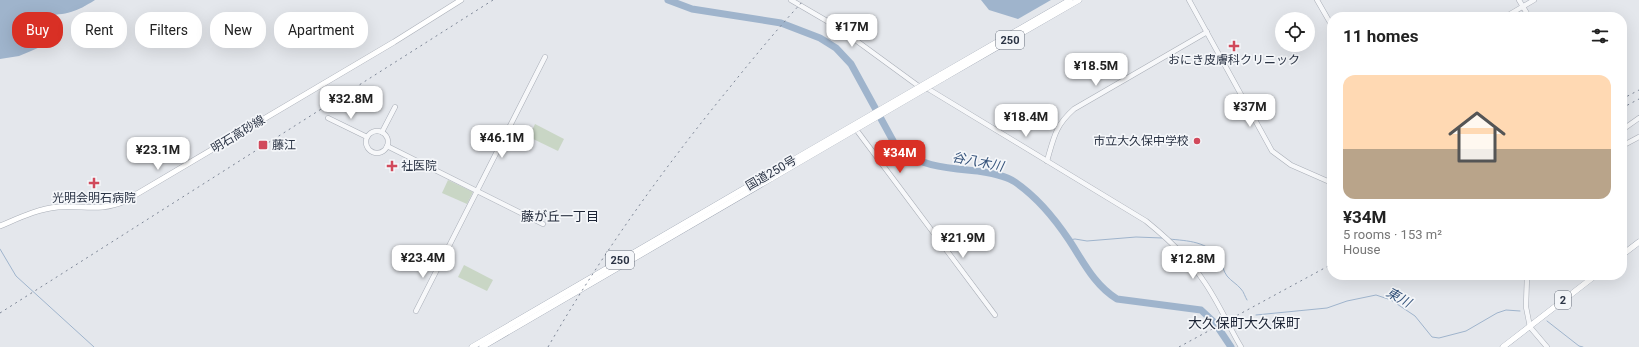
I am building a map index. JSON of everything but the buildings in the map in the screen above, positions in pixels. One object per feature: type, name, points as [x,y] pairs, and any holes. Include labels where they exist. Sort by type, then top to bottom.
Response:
[{"type":"highway","name":"国道250号","points":[[482,347],[1070,0]]},
{"type":"highway","name":"国道250号","points":[[941,77],[1079,0]]},
{"type":"highway","name":"国道250号","points":[[472,347],[771,176]]},
{"type":"highway","points":[[1627,251],[1639,242]]},
{"type":"highway","name":"2","points":[[1503,347],[1590,280]]},
{"type":"main road","name":"明石高砂線","points":[[0,226],[40,210],[59,207],[110,207],[125,201],[394,42],[461,0]]},
{"type":"street","points":[[791,0],[839,28],[917,85],[930,90],[1140,216],[1167,239],[1191,264],[1203,280],[1241,347]]},
{"type":"street","points":[[1189,0],[1272,151],[1291,166],[1327,181]]},
{"type":"street","points":[[1317,0],[1327,17]]},
{"type":"street","points":[[1519,0],[1526,12]]},
{"type":"street","points":[[1514,12],[1534,0]]},
{"type":"street","points":[[1047,161],[1056,130],[1068,114],[1074,109],[1207,32]]},
{"type":"street","points":[[416,311],[545,57]]},
{"type":"street","points":[[382,132],[395,107]]},
{"type":"street","points":[[328,118],[367,137]]},
{"type":"street","points":[[1627,126],[1639,118]]},
{"type":"street","points":[[375,131],[382,132],[387,136],[387,146],[380,152],[373,152],[367,144],[367,137],[375,131]]},
{"type":"street","points":[[858,132],[995,315]]},
{"type":"street","points":[[1627,143],[1639,137]]},
{"type":"street","points":[[387,146],[543,224]]},
{"type":"street","points":[[1527,280],[1526,307],[1530,327],[1547,347]]},
{"type":"green space","points":[[535,124],[564,139],[558,151],[529,137]]},
{"type":"green space","points":[[448,180],[473,192],[467,204],[442,193]]},
{"type":"green space","points":[[464,265],[493,280],[487,291],[458,277]]},
{"type":"water","points":[[0,0],[95,0],[71,12],[63,13],[63,12],[12,12],[12,48],[38,48],[19,56],[0,59]]},
{"type":"water","points":[[981,0],[1051,0],[1018,19],[989,10]]},
{"type":"waterway","name":"谷八木川","points":[[668,0],[692,9],[781,23],[820,38],[836,48],[851,64],[897,148],[915,159],[935,166],[978,171],[1002,176],[1011,180],[1031,194],[1052,216],[1095,280],[1109,293],[1117,299],[1201,310],[1215,323],[1231,347]]},
{"type":"waterway","name":"東川","points":[[1069,240],[1075,239],[1087,241],[1136,237],[1162,238]]},
{"type":"waterway","name":"東川","points":[[1169,239],[1197,243],[1209,249],[1219,259],[1227,276],[1242,290],[1247,300]]},
{"type":"waterway","points":[[0,249],[16,276],[94,347]]},
{"type":"waterway","name":"東川","points":[[1256,315],[1327,308],[1347,301],[1376,295],[1391,300],[1415,316],[1432,337],[1439,338],[1466,331],[1497,313],[1506,310],[1520,311]]},
{"type":"waterway","points":[[1547,321],[1579,346],[1583,347]]},
{"type":"railway","points":[[0,313],[493,0]]},
{"type":"railway","points":[[548,347],[588,281],[654,185],[735,80],[804,0]]},
{"type":"railway","points":[[1627,96],[1639,90]]},
{"type":"railway","points":[[1627,105],[1639,99]]},
{"type":"railway","points":[[1179,347],[1327,267]]},
{"type":"place","name":"おにき皮膚科クリニック","points":[[1234,46]]},
{"type":"place","name":"市立大久保中学校","points":[[1197,141]]},
{"type":"place","name":"藤江","points":[[263,145]]},
{"type":"place","name":"社医院","points":[[392,166]]},
{"type":"place","name":"光明会明石病院","points":[[94,183]]},
{"type":"district","name":"藤が丘一丁目","points":[[560,216]]},
{"type":"district","name":"大久保町大久保町","points":[[1244,323]]}]
